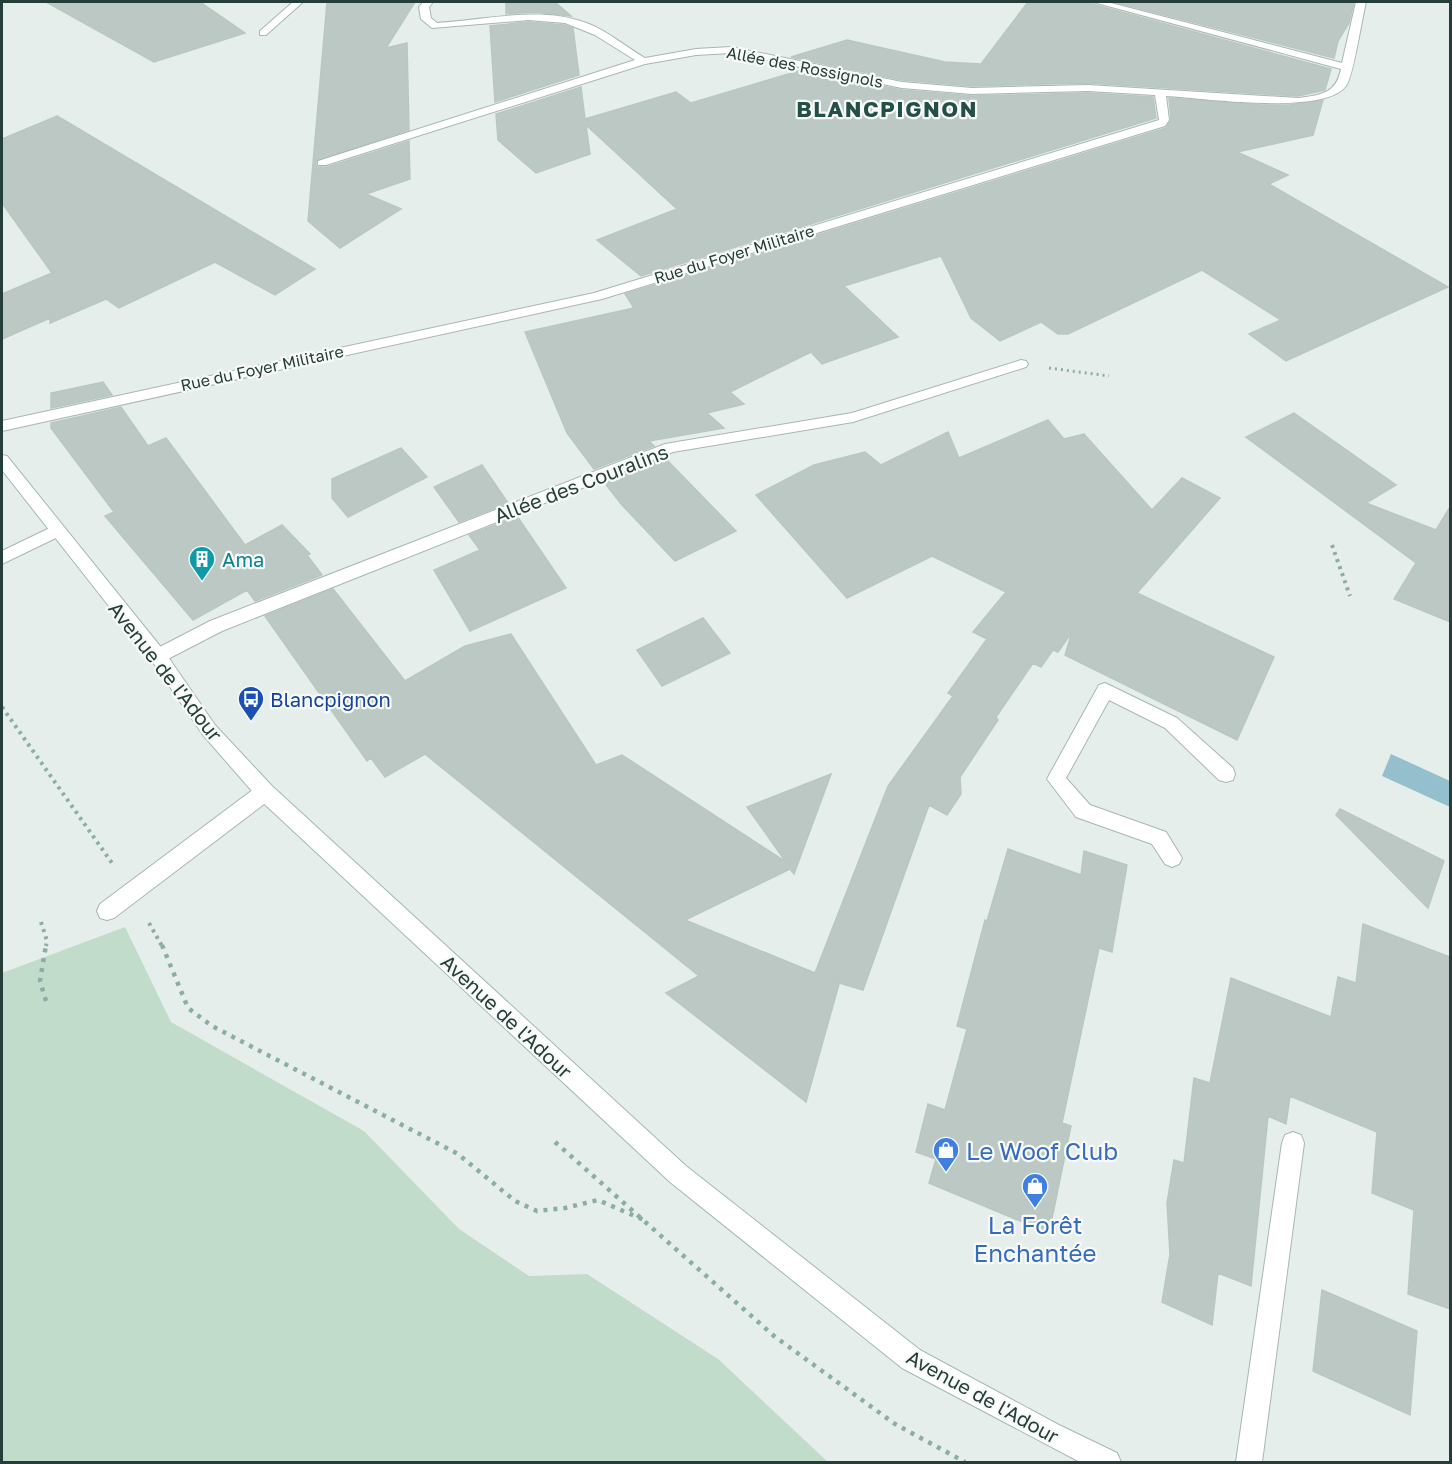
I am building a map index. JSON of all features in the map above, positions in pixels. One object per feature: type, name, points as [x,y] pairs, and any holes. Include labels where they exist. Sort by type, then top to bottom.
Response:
[{"type":"street","points":[[263,33],[298,2]]},
{"type":"street","points":[[428,2],[424,7],[426,19],[435,26],[511,18],[557,19],[584,26],[643,61]]},
{"type":"street","points":[[1098,2],[1348,68]]},
{"type":"street","points":[[1160,91],[1298,100],[1320,98],[1335,93],[1342,84],[1348,68],[1361,2]]},
{"type":"street","name":"Allée des Rossignols","points":[[322,163],[643,61],[696,52],[732,50],[902,85],[972,91],[1088,88],[1160,91]]},
{"type":"street","name":"Rue du Foyer Militaire","points":[[2,426],[597,296],[1161,124],[1164,120],[1160,91]]},
{"type":"street","name":"Allée des Couralins","points":[[158,656],[216,626],[670,447],[854,417],[1021,364]]},
{"type":"street","name":"Avenue de l'Adour","points":[[2,460],[56,531],[158,656],[209,729],[265,792],[678,1174],[911,1359],[1048,1433],[1108,1462]]},
{"type":"street","points":[[2,558],[56,531]]},
{"type":"street","points":[[1173,858],[1159,838],[1083,811],[1056,779],[1105,690],[1171,723],[1226,774]]},
{"type":"street","points":[[107,911],[265,792]]},
{"type":"street","points":[[1249,1462],[1293,1143]]},
{"type":"path","points":[[1021,364],[1109,376]]},
{"type":"path","points":[[1332,545],[1350,596]]},
{"type":"path","points":[[2,707],[132,892],[164,949],[188,1008],[212,1026],[458,1154],[515,1201],[537,1211],[566,1208],[598,1200],[644,1220]]},
{"type":"path","points":[[40,922],[47,941],[40,981],[46,1002]]},
{"type":"path","points":[[555,1142],[774,1336],[896,1424],[965,1462]]},
{"type":"green space","points":[[125,927],[171,1022],[364,1131],[459,1229],[529,1276],[587,1274],[718,1359],[828,1462],[2,1462],[2,973]]},
{"type":"water","points":[[1391,754],[1450,781],[1450,807],[1382,776]]},
{"type":"building","points":[[46,2],[200,2],[245,33],[154,62]]},
{"type":"building","points":[[327,2],[415,2],[386,48],[407,43],[409,130],[316,161],[316,167],[327,167],[409,141],[410,179],[366,194],[401,209],[340,248],[308,221]]},
{"type":"building","points":[[506,2],[555,2],[571,16],[533,12],[506,14]]},
{"type":"building","points":[[1028,2],[1091,2],[1331,69],[1325,90],[1298,96],[1088,83],[972,86],[902,80],[791,57],[847,40],[945,62],[981,64]]},
{"type":"building","points":[[1114,2],[1354,2],[1349,23],[1338,41],[1334,58]]},
{"type":"building","points":[[528,22],[573,28],[579,75],[495,102],[490,26]]},
{"type":"building","points":[[802,70],[902,90],[972,96],[1088,93],[1153,97],[1156,118],[641,276],[597,240],[677,209],[586,125],[590,154],[536,173],[498,140],[496,114],[581,87],[585,119],[676,92],[691,103]]},
{"type":"building","points":[[1169,98],[1262,105],[1289,105],[1323,100],[1313,135],[1237,152],[1288,175],[1269,184],[1448,287],[1286,361],[1249,334],[1281,320],[1202,270],[1068,334],[1058,334],[1041,322],[1000,341],[971,318],[941,256],[844,286],[898,337],[822,364],[811,352],[730,392],[744,404],[707,413],[724,428],[649,441],[654,446],[594,469],[567,433],[525,332],[634,308],[625,294],[1166,128],[1171,120]]},
{"type":"building","points":[[57,116],[315,269],[275,295],[215,262],[119,308],[106,299],[50,323],[50,318],[2,339],[2,294],[52,273],[2,203],[2,139]]},
{"type":"building","points":[[103,382],[112,395],[51,408],[51,393]]},
{"type":"building","points":[[121,407],[148,446],[166,438],[245,545],[282,525],[310,554],[307,555],[322,575],[255,601],[247,590],[193,620],[105,516],[114,512],[51,428],[51,423]]},
{"type":"building","points":[[1294,413],[1396,485],[1366,503],[1436,530],[1450,507],[1450,622],[1394,599],[1416,563],[1246,437]]},
{"type":"building","points":[[1048,420],[1064,439],[1084,434],[1152,510],[1182,478],[1220,498],[1137,593],[1274,657],[1237,740],[1065,655],[1072,632],[1058,652],[1053,650],[1041,667],[1033,663],[996,717],[998,720],[960,777],[961,794],[947,815],[929,805],[863,990],[836,982],[839,984],[806,1102],[666,993],[699,976],[425,754],[385,777],[371,758],[367,761],[265,616],[333,589],[405,681],[465,646],[511,634],[596,765],[622,755],[786,862],[747,807],[831,774],[794,874],[790,869],[685,920],[815,973],[888,786],[953,696],[948,693],[987,639],[973,632],[1006,592],[932,556],[847,598],[756,495],[814,465],[865,452],[881,465],[948,432],[959,458]]},
{"type":"building","points":[[401,448],[427,477],[348,517],[332,498],[332,479]]},
{"type":"building","points":[[665,458],[736,531],[675,561],[622,505],[604,482]]},
{"type":"building","points":[[482,465],[508,503],[459,522],[434,487]]},
{"type":"building","points":[[517,516],[566,588],[470,631],[434,570],[480,550],[469,535]]},
{"type":"building","points":[[703,618],[730,653],[662,686],[637,650]]},
{"type":"building","points":[[1340,809],[1444,861],[1428,908],[1336,815]]},
{"type":"building","points":[[1008,849],[1081,875],[1084,851],[1127,865],[1112,952],[1099,948],[1062,1123],[1071,1126],[1049,1233],[929,1183],[936,1159],[916,1152],[928,1104],[945,1110],[967,1029],[957,1026],[985,920],[987,921]]},
{"type":"building","points":[[1363,924],[1450,957],[1450,1309],[1408,1294],[1414,1210],[1372,1193],[1377,1132],[1290,1096],[1286,1124],[1268,1116],[1251,1286],[1218,1273],[1212,1325],[1162,1302],[1170,1254],[1167,1203],[1174,1160],[1184,1163],[1194,1078],[1210,1083],[1231,978],[1331,1017],[1338,977],[1356,983]]},
{"type":"building","points":[[1322,1290],[1417,1331],[1410,1415],[1313,1371]]},
{"type":"place","name":"Ama","points":[[202,582]]},
{"type":"place","name":"Blancpignon","points":[[251,722]]},
{"type":"place","name":"Le Woof Club","points":[[946,1173]]},
{"type":"place","name":"La Forêt Enchantée","points":[[1035,1209]]},
{"type":"district","name":"BLANCPIGNON","points":[[887,108]]}]
